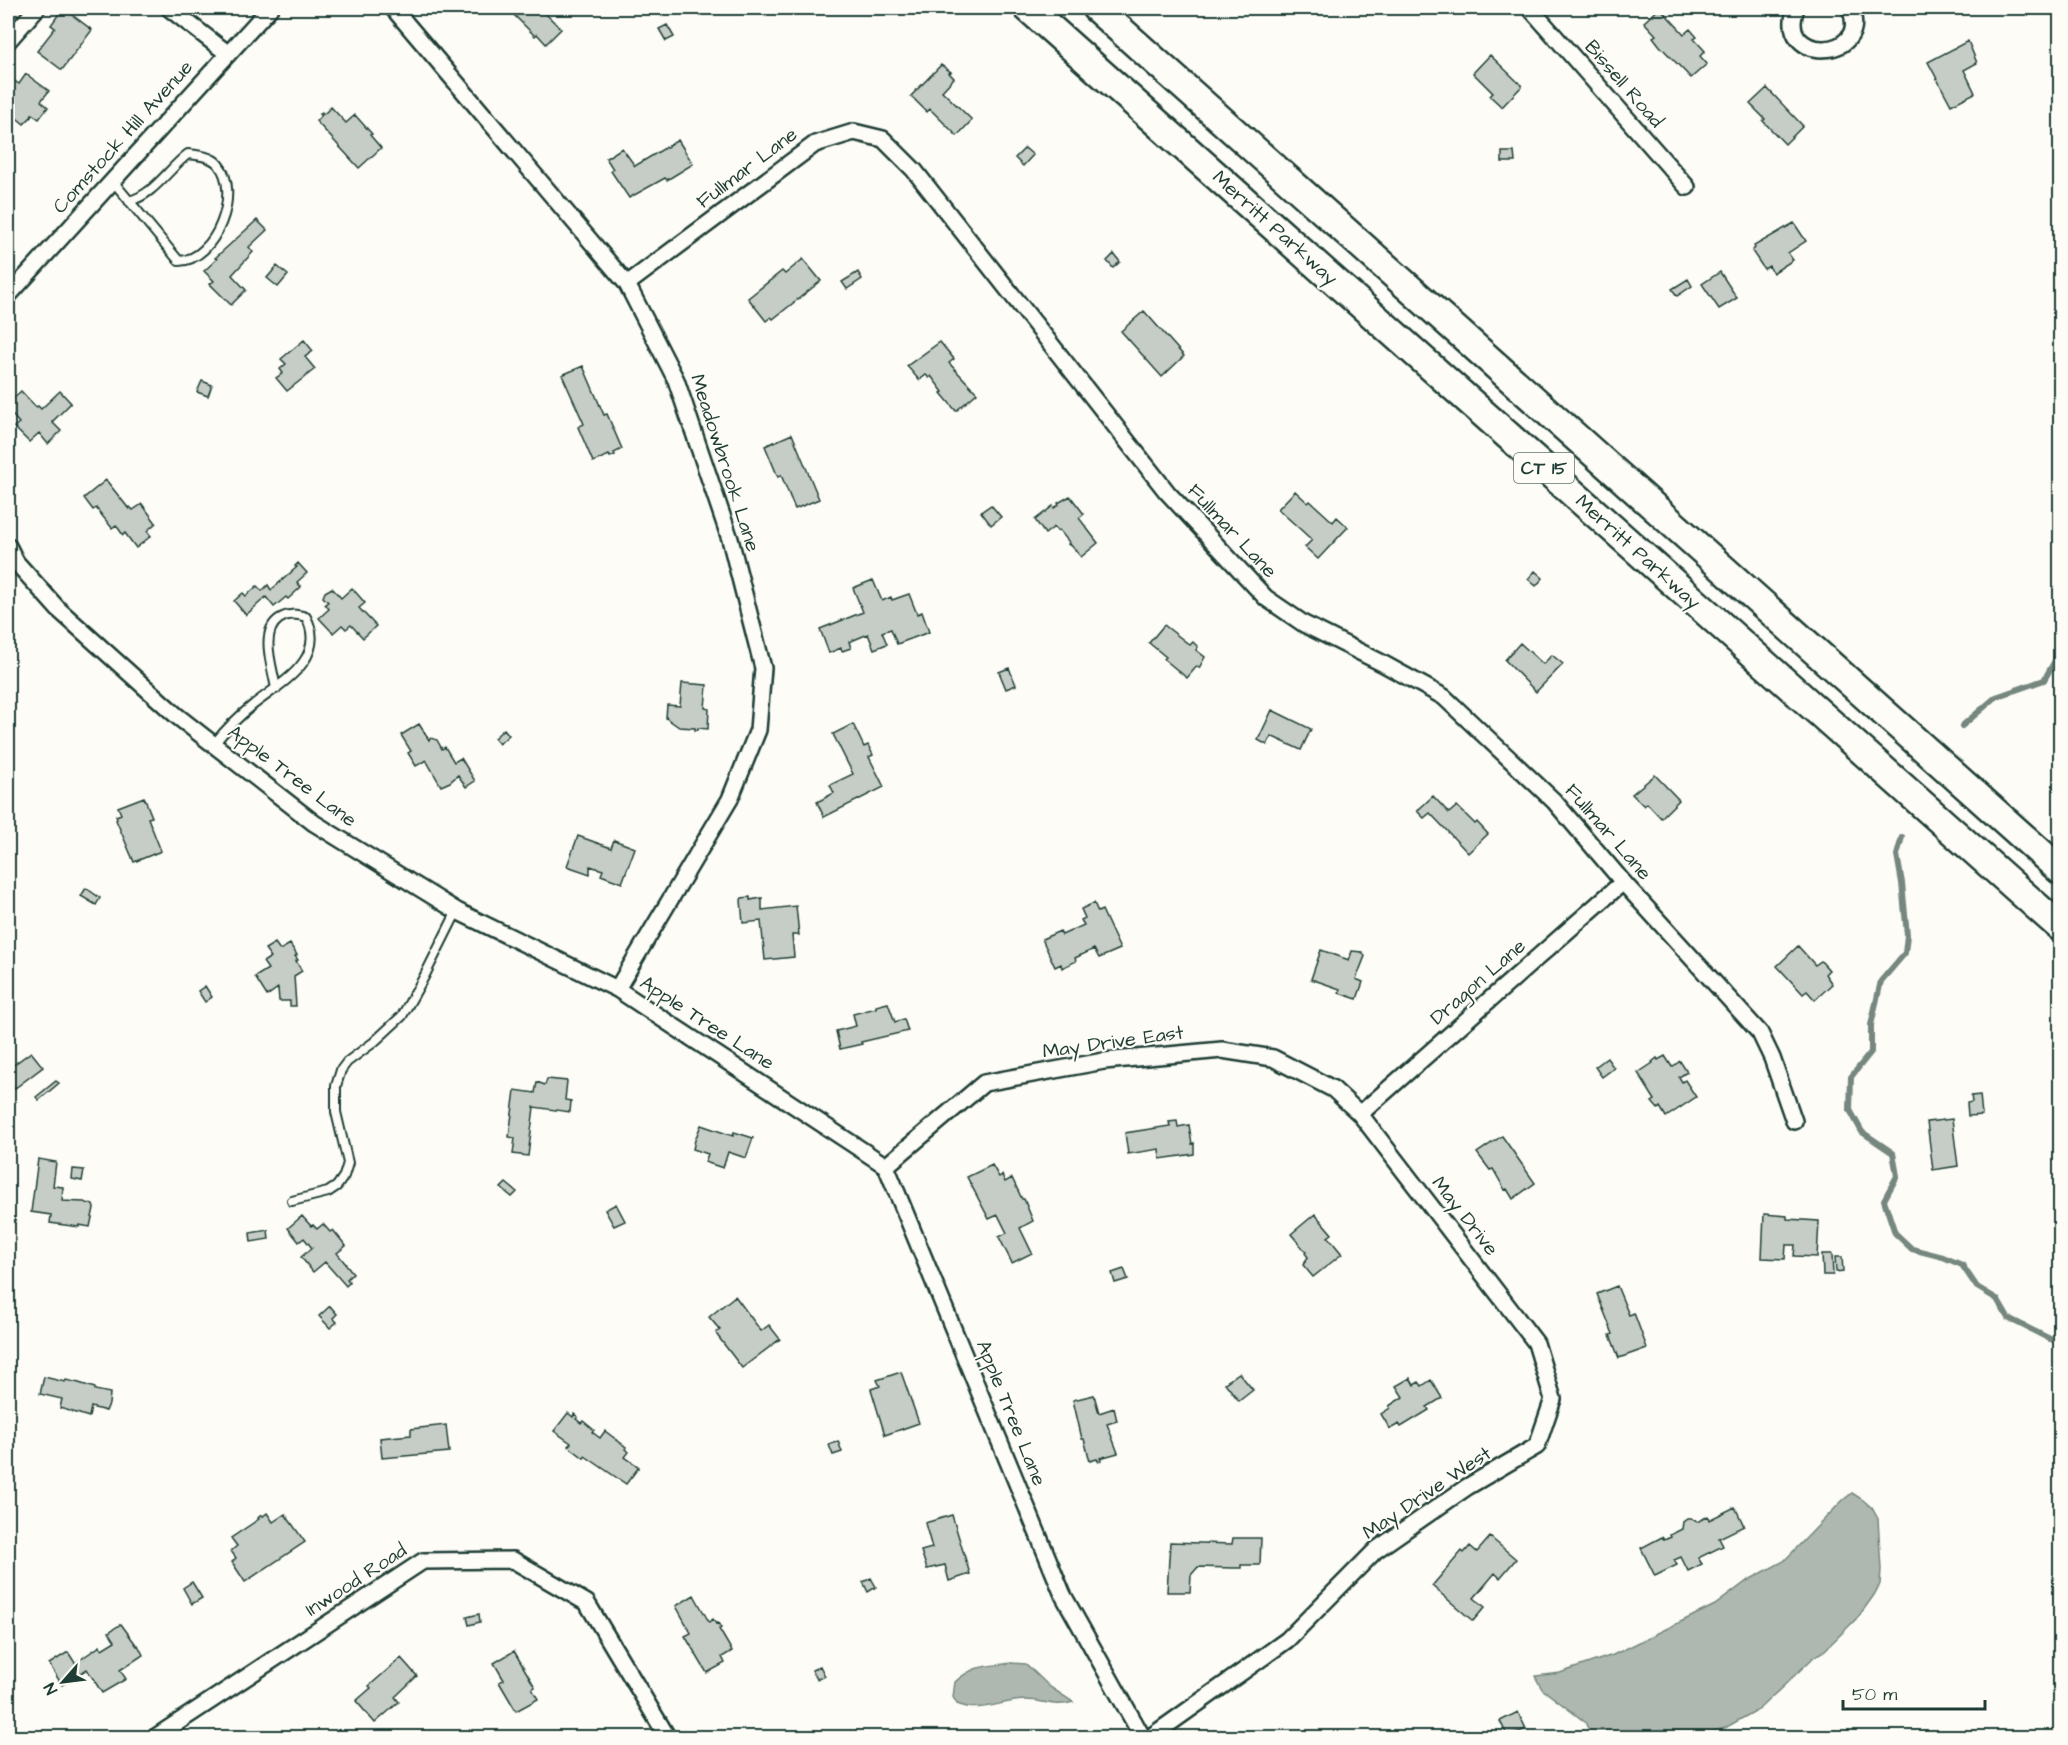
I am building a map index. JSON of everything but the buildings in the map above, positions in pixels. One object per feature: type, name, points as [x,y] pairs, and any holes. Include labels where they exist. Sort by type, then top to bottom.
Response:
[{"type":"highway","name":"Merritt Parkway","points":[[1028,8],[2061,927]]},
{"type":"highway","name":"CT 15","points":[[1096,8],[2061,870]]},
{"type":"street","points":[[8,41],[38,8]]},
{"type":"street","points":[[169,8],[227,53]]},
{"type":"street","name":"Comstock Hill Avenue","points":[[8,296],[270,8]]},
{"type":"street","name":"Meadowbrook Lane","points":[[393,8],[627,284],[676,380],[730,539],[763,668],[758,730],[730,799],[617,989]]},
{"type":"street","name":"Bissell Road","points":[[1530,8],[1687,187]]},
{"type":"street","points":[[1796,8],[1793,22],[1799,38],[1807,45],[1822,50],[1838,46],[1850,33],[1853,19],[1850,8]]},
{"type":"street","name":"Fullmar Lane","points":[[627,284],[815,144],[854,132],[883,139],[914,170],[1167,492],[1266,598],[1304,624],[1444,697],[1554,801],[1623,882],[1760,1033],[1772,1058],[1794,1121]]},
{"type":"street","name":"Apple Tree Lane","points":[[8,546],[16,562],[58,609],[177,716],[314,823],[457,911],[617,989],[886,1166],[1063,1595],[1143,1737]]},
{"type":"street","name":"Dragon Lane","points":[[1360,1114],[1623,882]]},
{"type":"street","name":"May Drive East","points":[[886,1166],[984,1083],[1104,1061],[1222,1050],[1273,1058],[1334,1089],[1360,1114]]},
{"type":"street","name":"May Drive","points":[[1360,1114],[1536,1343]]},
{"type":"street","name":"May Drive West","points":[[1149,1737],[1287,1641],[1376,1550],[1467,1487],[1537,1446],[1553,1400],[1536,1343]]},
{"type":"street","name":"Inwood Road","points":[[154,1737],[423,1561],[513,1560],[587,1603],[668,1737]]},
{"type":"lane","points":[[112,180],[129,201],[179,261],[187,261],[202,252],[219,232],[226,208],[226,181],[218,164],[202,156],[188,154],[150,191],[138,199],[129,201]]},
{"type":"lane","points":[[214,744],[230,724],[276,689],[301,666],[310,651],[311,627],[306,617],[295,613],[283,616],[273,623],[268,631],[276,689]]},
{"type":"lane","points":[[292,1201],[328,1192],[338,1186],[344,1176],[348,1163],[336,1112],[336,1086],[341,1070],[347,1062],[374,1042],[402,1016],[457,911]]},
{"type":"shaded area","points":[[1852,1493],[1872,1508],[1878,1519],[1880,1584],[1859,1616],[1823,1652],[1813,1658],[1759,1709],[1725,1728],[1692,1737],[1664,1737],[1631,1731],[1607,1737],[1591,1735],[1585,1722],[1542,1689],[1535,1676],[1560,1673],[1613,1655],[1715,1605],[1747,1581],[1784,1561]]},
{"type":"shaded area","points":[[1011,1663],[1026,1664],[1050,1687],[1073,1702],[1055,1704],[1026,1700],[975,1708],[957,1704],[953,1697],[955,1682],[962,1676],[981,1667]]},
{"type":"waterway","points":[[1962,726],[1996,697],[2044,680],[2060,652]]},
{"type":"waterway","points":[[1902,837],[1897,855],[1907,935],[1905,953],[1881,981],[1871,1025],[1871,1052],[1851,1077],[1850,1110],[1862,1132],[1893,1153],[1897,1176],[1884,1200],[1895,1233],[1912,1249],[1943,1257],[1962,1265],[1977,1287],[1997,1299],[2008,1318],[2060,1342]]}]
